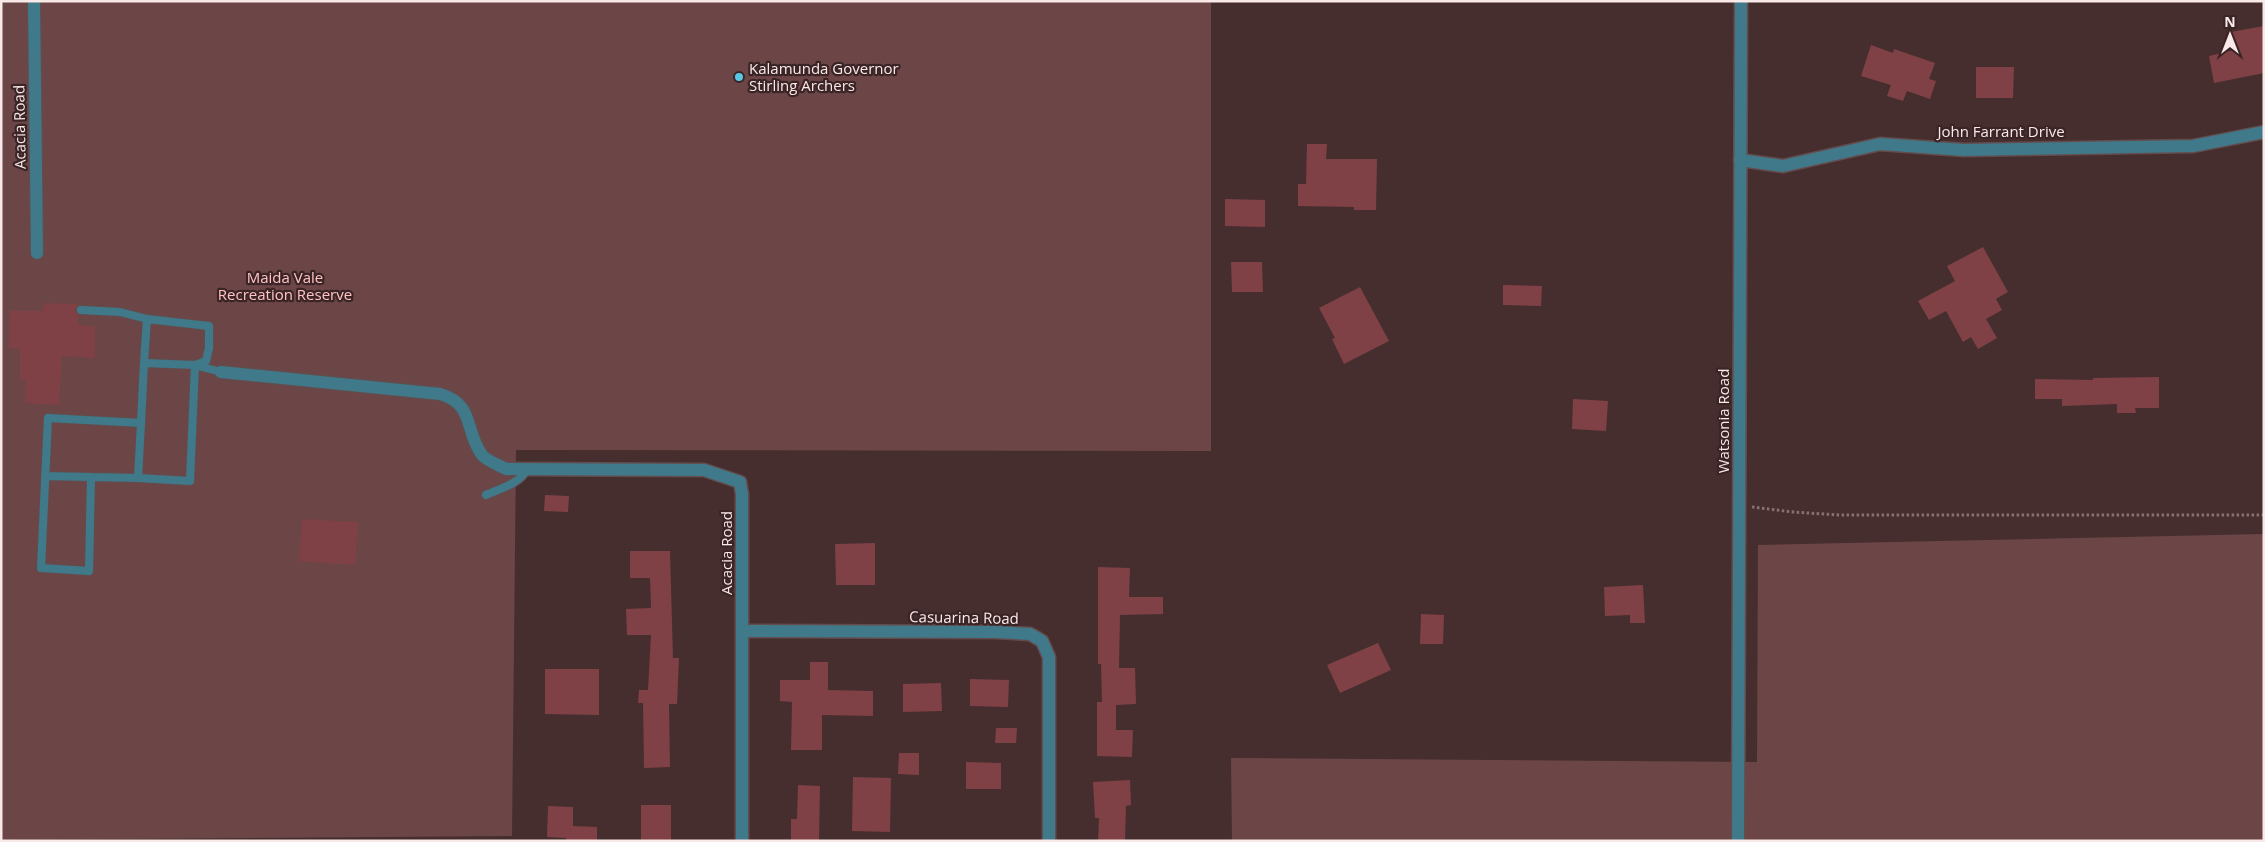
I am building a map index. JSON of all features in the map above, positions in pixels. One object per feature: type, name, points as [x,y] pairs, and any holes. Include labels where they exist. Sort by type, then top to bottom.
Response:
[{"type":"street","name":"Acacia Road","points":[[34,1],[37,252]]},
{"type":"street","name":"Watsonia Road","points":[[1738,841],[1741,1]]},
{"type":"street","name":"John Farrant Drive","points":[[1740,160],[1783,166],[1880,144],[1964,150],[2192,146],[2264,132]]},
{"type":"street","points":[[221,372],[431,393],[454,398],[463,407],[483,456],[506,469],[526,469]]},
{"type":"street","name":"Acacia Road","points":[[526,469],[704,470],[740,482],[742,494],[742,841]]},
{"type":"street","name":"Casuarina Road","points":[[742,631],[996,632],[1030,634],[1042,641],[1049,657],[1049,841]]},
{"type":"lane","points":[[81,310],[120,312],[147,318],[209,326],[209,348],[206,361],[195,365]]},
{"type":"lane","points":[[138,478],[147,318]]},
{"type":"lane","points":[[144,363],[195,365],[221,372]]},
{"type":"lane","points":[[46,476],[190,481],[195,365]]},
{"type":"lane","points":[[92,477],[89,571],[41,568],[48,418],[141,423]]},
{"type":"lane","points":[[486,495],[519,479],[525,475],[526,469]]},
{"type":"path","points":[[1739,504],[1793,512],[1839,515],[2264,515]]},
{"type":"green space","name":"Maida Vale Recreation Reserve","points":[[1,1],[1211,1],[1211,451],[516,450],[512,836],[1,840]]},
{"type":"green space","points":[[2264,534],[2264,841],[1232,841],[1231,758],[1757,762],[1758,545]]},
{"type":"building","points":[[2264,26],[2264,73],[2214,83],[2209,56],[2234,50],[2231,32]]},
{"type":"building","points":[[1871,45],[1893,53],[1894,49],[1935,63],[1929,79],[1936,81],[1930,99],[1907,91],[1903,101],[1887,96],[1891,85],[1861,76]]},
{"type":"building","points":[[1976,67],[2014,67],[2013,98],[1976,98]]},
{"type":"building","points":[[1307,144],[1327,144],[1326,159],[1377,159],[1376,210],[1354,210],[1354,207],[1298,206],[1298,184],[1306,184]]},
{"type":"building","points":[[1225,199],[1265,200],[1265,227],[1225,226]]},
{"type":"building","points":[[1983,247],[2008,292],[1996,299],[2002,310],[1986,319],[1997,338],[1978,349],[1971,337],[1963,342],[1946,311],[1929,320],[1918,301],[1955,281],[1947,266]]},
{"type":"building","points":[[1231,262],[1262,262],[1263,292],[1232,292]]},
{"type":"building","points":[[1503,285],[1542,286],[1541,306],[1503,305]]},
{"type":"building","points":[[1360,287],[1389,341],[1344,364],[1332,339],[1335,338],[1319,308]]},
{"type":"building","points":[[44,303],[78,304],[75,310],[78,315],[78,325],[95,326],[95,358],[62,356],[59,405],[25,403],[26,380],[20,380],[20,349],[9,348],[10,311],[43,311]]},
{"type":"building","points":[[2159,377],[2159,408],[2135,408],[2136,413],[2117,413],[2117,404],[2062,406],[2062,399],[2035,399],[2035,379],[2093,380],[2093,378]]},
{"type":"building","points":[[1573,399],[1608,401],[1606,431],[1572,429]]},
{"type":"building","points":[[545,495],[569,496],[568,512],[544,511]]},
{"type":"building","points":[[302,519],[358,522],[355,565],[299,561]]},
{"type":"building","points":[[875,543],[875,585],[836,585],[835,544]]},
{"type":"building","points":[[630,551],[670,551],[673,658],[679,658],[677,704],[669,704],[670,767],[644,768],[643,703],[638,703],[639,690],[648,690],[651,635],[627,635],[626,609],[651,608],[650,578],[630,578]]},
{"type":"building","points":[[1098,567],[1130,568],[1129,597],[1163,597],[1163,614],[1120,615],[1119,668],[1135,668],[1136,704],[1116,705],[1116,730],[1133,730],[1132,757],[1097,756],[1097,702],[1102,702],[1101,664],[1098,664]]},
{"type":"building","points":[[1643,585],[1645,623],[1630,623],[1630,615],[1605,616],[1604,587]]},
{"type":"building","points":[[1421,614],[1444,615],[1443,644],[1420,644]]},
{"type":"building","points":[[1378,643],[1391,670],[1340,693],[1327,665]]},
{"type":"building","points":[[810,662],[828,662],[828,690],[873,691],[873,716],[822,715],[822,750],[791,750],[792,702],[780,701],[780,680],[810,680]]},
{"type":"building","points":[[545,669],[599,669],[599,715],[545,714]]},
{"type":"building","points":[[970,679],[1009,680],[1008,707],[970,706]]},
{"type":"building","points":[[941,683],[942,711],[903,712],[903,684]]},
{"type":"building","points":[[996,728],[1017,728],[1016,743],[995,743]]},
{"type":"building","points":[[899,753],[919,753],[919,775],[898,774]]},
{"type":"building","points":[[966,762],[1001,763],[1001,789],[966,789]]},
{"type":"building","points":[[853,777],[891,778],[890,832],[852,831]]},
{"type":"building","points":[[1130,780],[1131,805],[1126,806],[1125,841],[1098,841],[1099,818],[1095,818],[1093,782]]},
{"type":"building","points":[[798,785],[820,786],[819,841],[791,841],[791,819],[797,819]]},
{"type":"building","points":[[641,805],[671,805],[671,841],[641,841]]},
{"type":"building","points":[[548,806],[573,807],[573,826],[597,827],[597,841],[566,841],[566,838],[547,837]]},
{"type":"place","name":"Kalamunda Governor Stirling Archers","points":[[739,77]]}]
